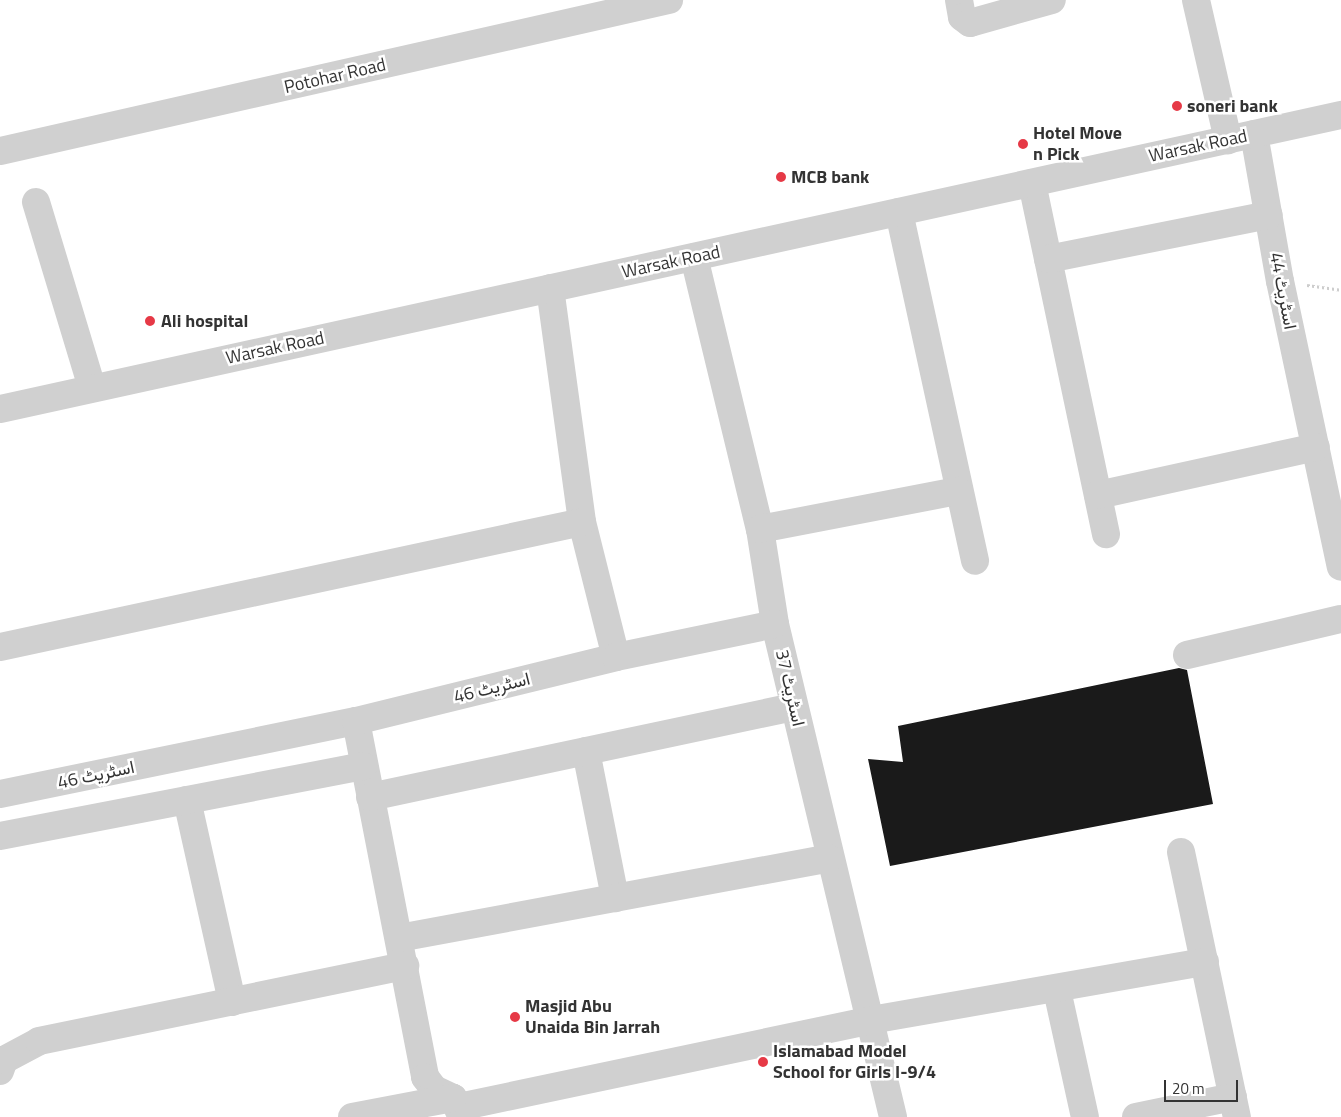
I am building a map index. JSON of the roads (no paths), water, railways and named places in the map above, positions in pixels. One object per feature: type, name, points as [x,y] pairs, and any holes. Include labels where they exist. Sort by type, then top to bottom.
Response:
[{"type":"street","name":"Potohar Road","points":[[0,151],[669,0]]},
{"type":"street","points":[[959,0],[962,17],[970,23],[1052,0]]},
{"type":"street","points":[[1196,0],[1228,140]]},
{"type":"street","name":"Warsak Road","points":[[0,409],[1341,115]]},
{"type":"street","name":"اسٹریٹ 44","points":[[1254,134],[1280,281],[1341,567]]},
{"type":"street","points":[[1032,183],[1106,534]]},
{"type":"street","points":[[36,202],[92,388]]},
{"type":"street","points":[[899,212],[958,491],[975,561]]},
{"type":"street","points":[[1048,259],[1269,215]]},
{"type":"street","name":"اسٹریٹ 37","points":[[694,257],[760,529],[775,624],[794,707],[893,1117]]},
{"type":"street","points":[[550,288],[582,522],[616,657]]},
{"type":"street","points":[[1098,495],[1316,447]]},
{"type":"street","points":[[760,529],[958,491]]},
{"type":"street","points":[[0,647],[582,522]]},
{"type":"street","points":[[1187,655],[1341,618]]},
{"type":"street","name":"اسٹریٹ 46","points":[[0,794],[356,721],[616,657],[775,624]]},
{"type":"street","points":[[370,797],[794,707]]},
{"type":"street","points":[[356,721],[400,938],[425,1077],[434,1089],[458,1107]]},
{"type":"street","points":[[586,751],[615,898]]},
{"type":"street","points":[[0,836],[364,766]]},
{"type":"street","points":[[187,800],[232,1002]]},
{"type":"street","points":[[1136,1117],[1235,1107],[1182,852]]},
{"type":"street","points":[[400,938],[829,858]]},
{"type":"street","points":[[352,1117],[458,1107],[871,1020],[1057,990],[1205,962]]},
{"type":"street","points":[[0,1071],[4,1060],[39,1041],[405,966]]},
{"type":"street","points":[[1057,990],[1084,1117]]},
{"type":"place","name":"soneri bank","points":[[1177,106]]},
{"type":"place","name":"Hotel Move n Pick","points":[[1023,144]]},
{"type":"place","name":"MCB bank","points":[[781,177]]},
{"type":"place","name":"Ali hospital","points":[[150,321]]},
{"type":"place","name":"Masjid Abu Unaida Bin Jarrah","points":[[515,1017]]},
{"type":"place","name":"Islamabad Model School for Girls I-9/4","points":[[763,1062]]}]
